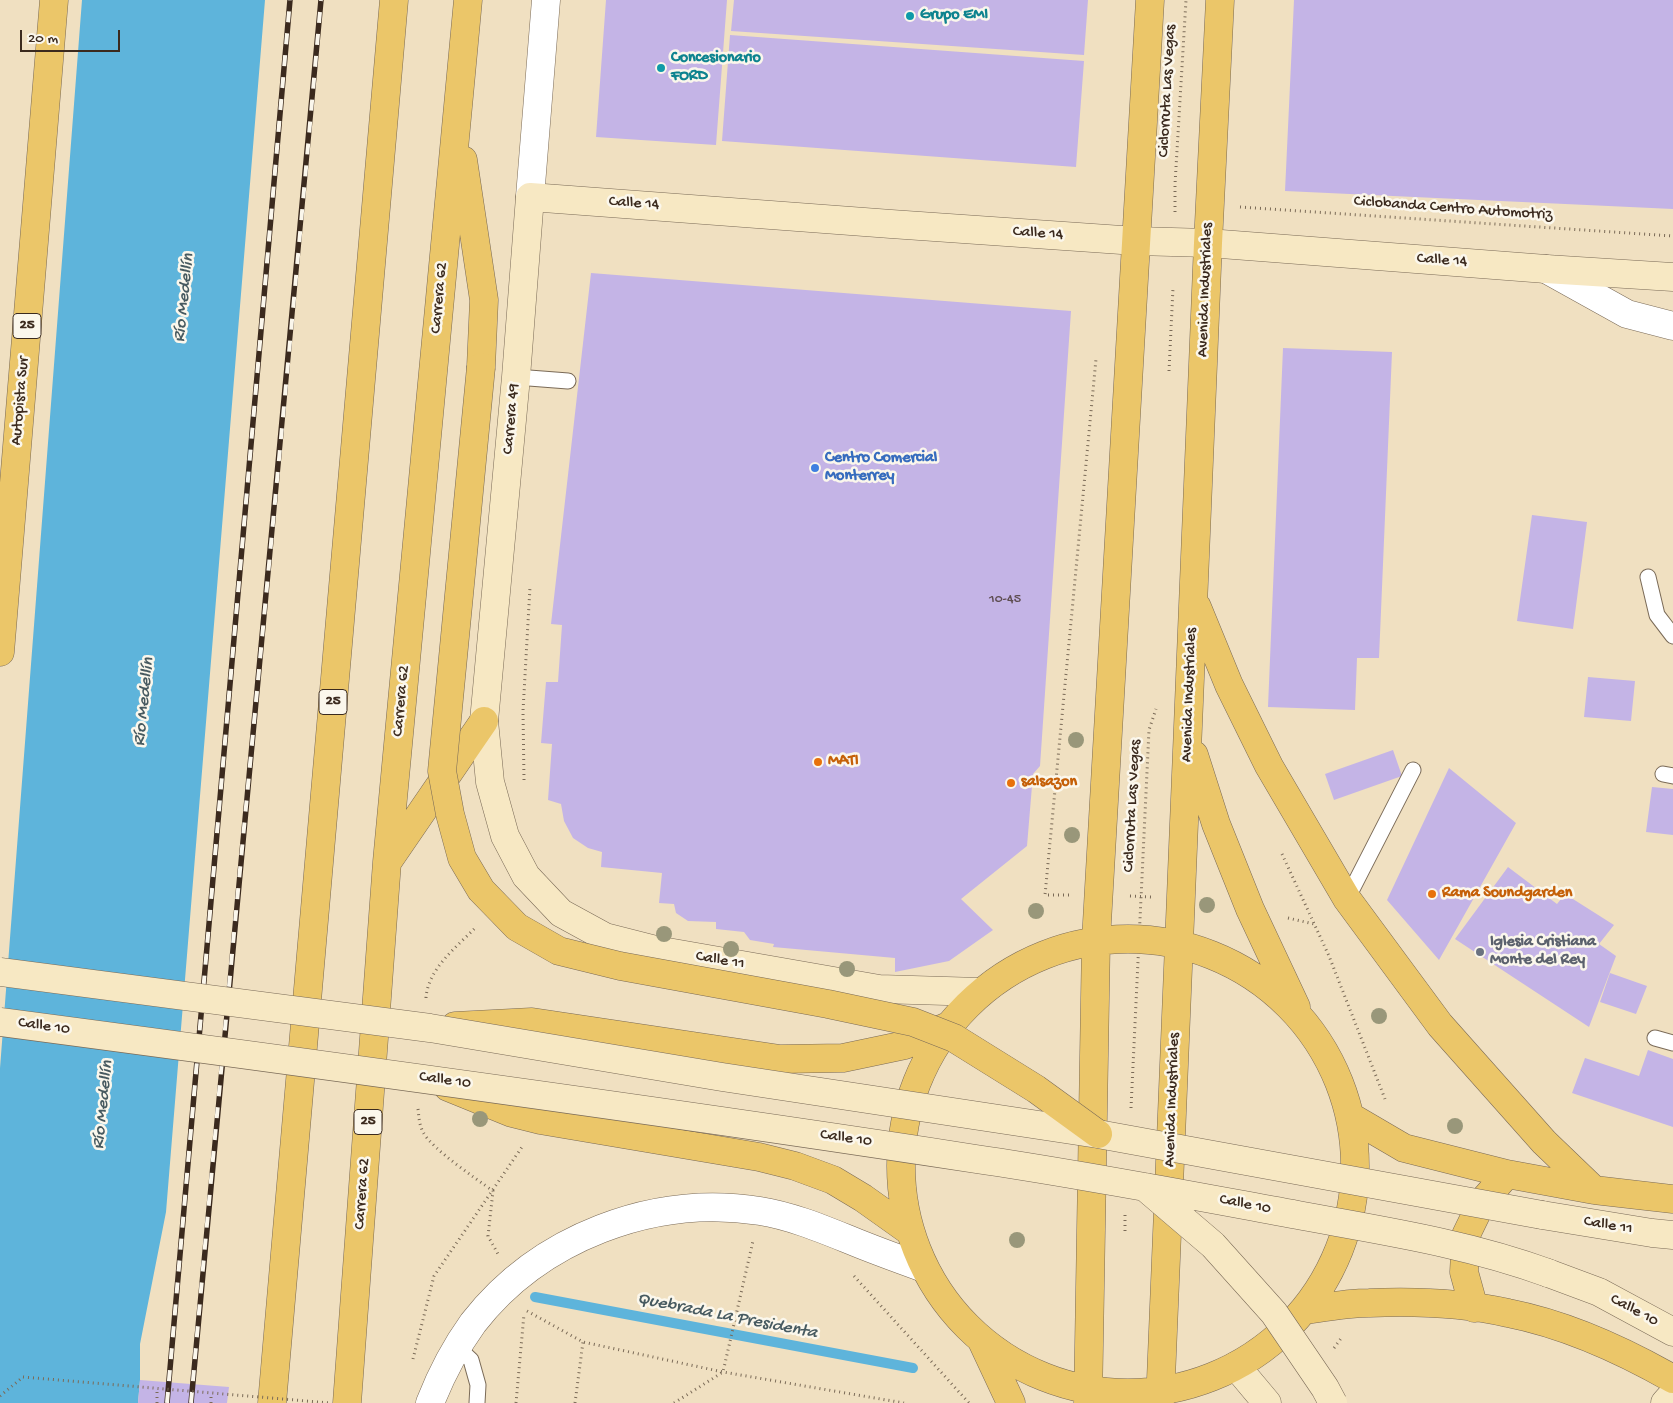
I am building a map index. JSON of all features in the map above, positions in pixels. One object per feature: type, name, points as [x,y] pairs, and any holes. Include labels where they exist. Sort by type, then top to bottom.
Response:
[{"type":"main road","name":"Autopista Sur","points":[[0,652],[54,0]]},
{"type":"main road","name":"25","points":[[272,1403],[394,0]]},
{"type":"main road","name":"Carrera 62","points":[[347,1403],[387,862],[468,0]]},
{"type":"main road","points":[[1088,1396],[1096,940],[1150,0]]},
{"type":"main road","name":"Avenida Industriales","points":[[1161,1397],[1208,243],[1220,0]]},
{"type":"main road","points":[[457,118],[484,300],[481,367],[446,711],[442,771],[450,814],[462,858],[481,890],[517,927],[559,952],[620,966],[828,1004],[913,1022],[954,1038],[1036,1090],[1098,1134]]},
{"type":"main road","name":"Calle 14","points":[[530,196],[901,225],[1136,241],[1208,243],[1673,277]]},
{"type":"main road","name":"Carrera 49","points":[[505,836],[490,782],[484,721],[516,377],[530,196]]},
{"type":"main road","points":[[1194,600],[1229,685],[1269,766],[1347,899],[1440,1025],[1544,1142],[1594,1190]]},
{"type":"main road","points":[[387,862],[484,721]]},
{"type":"main road","points":[[1188,737],[1216,824],[1250,909],[1303,1019],[1333,1065],[1352,1117],[1356,1185],[1340,1251],[1305,1310],[1273,1341],[1236,1366],[1161,1397],[1116,1392],[1088,1396],[1032,1372],[982,1341],[949,1308],[924,1268],[908,1230],[900,1177],[903,1123],[919,1072],[948,1026],[980,992],[1035,958],[1096,940],[1158,940],[1179,944],[1247,972],[1303,1019]]},
{"type":"main road","name":"Calle 11","points":[[505,836],[526,876],[561,913],[605,937],[656,950],[879,989],[980,992]]},
{"type":"main road","points":[[0,972],[430,1028],[722,1077],[1098,1134]]},
{"type":"main road","name":"Calle 10","points":[[0,1022],[427,1078],[901,1147],[1144,1186],[1469,1249],[1511,1260],[1599,1292],[1673,1332]]},
{"type":"main road","points":[[430,1028],[532,1022],[780,1059],[843,1058],[905,1045],[948,1026]]},
{"type":"main road","points":[[427,1078],[512,1113],[540,1120],[759,1157],[795,1166],[833,1180],[863,1198],[908,1230]]},
{"type":"main road","points":[[1352,1117],[1404,1148],[1507,1174],[1594,1190],[1673,1199]]},
{"type":"main road","name":"Calle 11","points":[[1098,1134],[1542,1215],[1673,1235]]},
{"type":"main road","points":[[1474,1308],[1464,1272],[1466,1235],[1482,1202],[1507,1174]]},
{"type":"main road","points":[[1144,1186],[1213,1245],[1274,1313],[1325,1388],[1333,1403]]},
{"type":"main road","points":[[1305,1310],[1367,1303],[1431,1303],[1508,1312],[1549,1323],[1640,1360],[1673,1379]]},
{"type":"main road","points":[[982,1341],[1011,1403]]},
{"type":"main road","points":[[1236,1366],[1267,1403]]},
{"type":"main road","points":[[1665,1403],[1673,1394]]},
{"type":"street","name":"Carrera 49","points":[[530,196],[546,0]]},
{"type":"street","name":"Calle 14","points":[[1546,269],[1627,314],[1673,326]]},
{"type":"street","points":[[430,1403],[440,1378],[457,1347],[474,1323],[514,1281],[549,1255],[587,1234],[629,1219],[672,1210],[716,1207],[760,1211],[806,1222],[924,1268]]},
{"type":"lane","points":[[516,377],[568,381]]},
{"type":"lane","points":[[1648,577],[1657,615],[1673,636]]},
{"type":"lane","points":[[1347,899],[1413,770]]},
{"type":"lane","points":[[1655,1038],[1673,1043]]},
{"type":"lane","points":[[457,1347],[471,1360],[478,1385],[477,1403]]},
{"type":"path","name":"Ciclorruta Las Vegas","points":[[1175,184],[1186,0]]},
{"type":"path","name":"Ciclobanda Centro Automotriz","points":[[1232,206],[1673,236]]},
{"type":"path","name":"Ciclorruta Las Vegas","points":[[1139,939],[1149,730],[1158,704]]},
{"type":"path","points":[[411,1367],[434,1276],[540,1120]]},
{"type":"path","points":[[674,1403],[723,1372],[760,1211]]},
{"type":"path","points":[[850,1240],[840,1261],[969,1403]]},
{"type":"path","points":[[516,1403],[524,1310],[582,1342],[723,1372],[904,1403]]},
{"type":"path","points":[[576,1403],[582,1342]]},
{"type":"path","points":[[0,1396],[23,1377],[330,1403]]},
{"type":"path","points":[[156,1403],[157,1389]]},
{"type":"path","points":[[211,1393],[211,1401]]},
{"type":"water","name":"Río Medellín","points":[[82,0],[265,0],[166,1212],[140,1344],[138,1403],[0,1403],[0,1068]]},
{"type":"building","name":"Concesionario FORD","points":[[606,0],[727,0],[716,145],[596,137]]},
{"type":"building","name":"Grupo EMI","points":[[734,0],[1088,0],[1084,55],[731,31]]},
{"type":"building","points":[[1294,0],[1673,0],[1673,209],[1285,191]]},
{"type":"building","points":[[730,35],[1084,61],[1076,167],[722,141]]},
{"type":"building","name":"Centro Comercial Monterrey","points":[[591,273],[1071,311],[1040,766],[1033,774],[1027,846],[961,899],[993,930],[949,961],[895,972],[895,958],[773,947],[774,944],[750,940],[744,932],[716,929],[716,922],[688,921],[676,913],[674,904],[659,903],[662,873],[601,867],[602,852],[588,848],[573,838],[564,821],[561,804],[548,800],[552,744],[541,743],[546,682],[558,682],[562,625],[551,624]]},
{"type":"building","points":[[1283,348],[1392,352],[1379,658],[1357,658],[1355,710],[1268,707]]},
{"type":"building","points":[[1532,515],[1587,522],[1573,629],[1517,621]]},
{"type":"building","points":[[1588,677],[1635,681],[1631,721],[1584,717]]},
{"type":"building","points":[[1393,750],[1402,776],[1334,800],[1325,774]]},
{"type":"building","points":[[1449,768],[1516,823],[1439,960],[1387,900]]},
{"type":"building","points":[[1652,787],[1673,789],[1673,835],[1646,832]]},
{"type":"building","points":[[1508,867],[1557,904],[1565,894],[1614,925],[1599,944],[1616,956],[1589,1027],[1455,939]]},
{"type":"building","points":[[1610,973],[1647,986],[1636,1014],[1600,1002]]},
{"type":"building","points":[[1648,1050],[1673,1059],[1673,1127],[1572,1093],[1585,1058],[1639,1076]]},
{"type":"building","points":[[140,1380],[229,1387],[227,1403],[138,1403]]},
{"type":"waterway","name":"Quebrada La Presidenta","points":[[535,1297],[913,1368]]},
{"type":"railway","points":[[167,1403],[290,0]]},
{"type":"railway","points":[[191,1403],[321,0]]},
{"type":"place","name":"Grupo EMI","points":[[910,16]]},
{"type":"place","name":"Concesionario FORD","points":[[661,68]]},
{"type":"place","name":"Centro Comercial Monterrey","points":[[815,468]]},
{"type":"place","name":"MATI","points":[[818,762]]},
{"type":"place","name":"salsazon","points":[[1011,783]]},
{"type":"place","name":"Rama Soundgarden","points":[[1432,894]]},
{"type":"place","name":"Iglesia Cristiana Monte del Rey","points":[[1480,952]]}]
